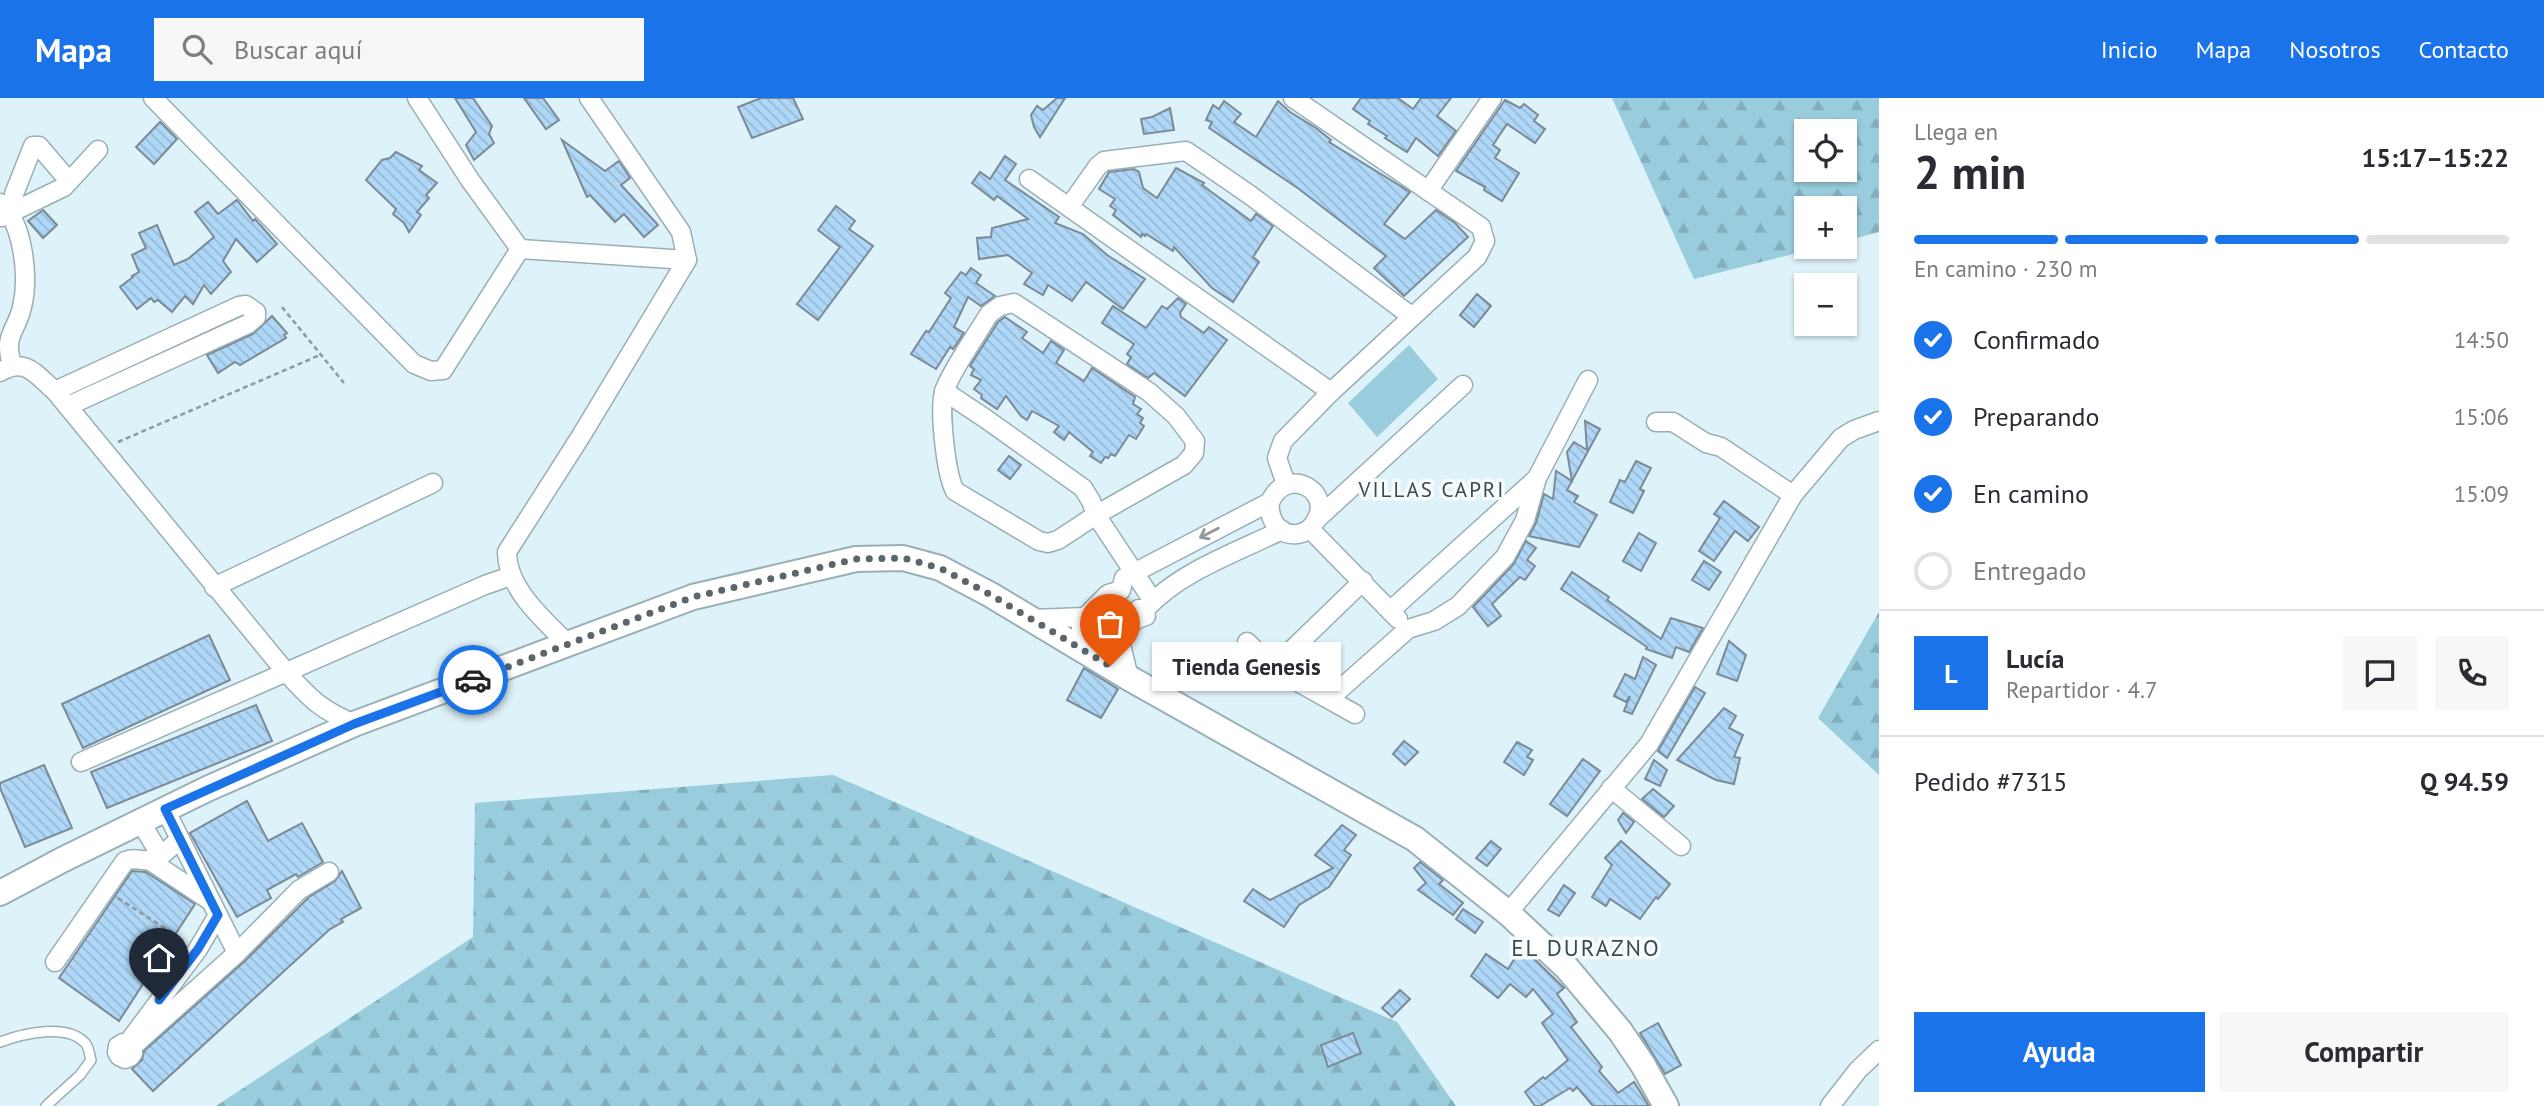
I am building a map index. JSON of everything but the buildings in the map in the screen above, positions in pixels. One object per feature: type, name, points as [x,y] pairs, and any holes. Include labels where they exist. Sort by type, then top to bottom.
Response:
[{"type":"street","points":[[153,98],[414,364],[431,371],[443,370],[520,249]]},
{"type":"street","points":[[417,98],[470,180],[520,249]]},
{"type":"street","points":[[569,645],[539,616],[511,576],[507,566],[507,552],[581,436],[687,260],[681,232],[589,98]]},
{"type":"street","points":[[1286,484],[1277,457],[1283,440],[1411,316],[1477,257],[1485,241],[1481,227],[1293,98]]},
{"type":"street","points":[[1428,191],[1492,98]]},
{"type":"street","points":[[4,212],[33,146],[39,146],[69,181]]},
{"type":"street","points":[[4,212],[64,187],[98,150]]},
{"type":"street","points":[[1069,207],[1104,161],[1186,152],[1250,195],[1411,316]]},
{"type":"street","points":[[1029,178],[1331,392]]},
{"type":"street","points":[[4,212],[19,236],[25,267],[22,307],[9,338],[6,368],[23,365],[55,391],[285,671],[326,712],[354,724]]},
{"type":"street","points":[[520,249],[687,260]]},
{"type":"street","points":[[1014,303],[1149,392],[1176,416],[1195,441],[1194,453],[1184,465],[1058,540],[1048,543],[1039,541],[961,497],[950,483],[944,447],[944,391],[989,314],[1000,306],[1014,303]]},
{"type":"street","points":[[55,391],[239,306],[246,305],[256,312],[256,317],[248,324],[68,405]]},
{"type":"street","points":[[1329,699],[1408,629],[1434,621],[1458,606],[1505,556],[1525,520],[1537,478],[1588,380]]},
{"type":"street","points":[[1270,502],[1270,518],[1282,530],[1298,534],[1314,524],[1463,385]]},
{"type":"street","points":[[944,391],[1083,488],[1129,574],[1135,620],[1129,678]]},
{"type":"street","points":[[1508,913],[1649,744],[1793,495],[1841,438],[1879,421]]},
{"type":"street","points":[[1657,422],[1673,422],[1706,443],[1721,447],[1793,495]]},
{"type":"street","points":[[1390,611],[1537,478]]},
{"type":"street","points":[[214,587],[433,483]]},
{"type":"street","points":[[1031,619],[1096,606],[1121,590],[1129,574],[1270,502],[1279,488],[1286,484],[1303,485],[1316,495],[1320,511],[1314,524]]},
{"type":"street","points":[[1314,524],[1408,629]]},
{"type":"street","points":[[1085,651],[1135,620],[1188,577],[1282,530]]},
{"type":"street","points":[[0,893],[165,809],[354,724],[693,597],[856,559],[903,558],[928,564],[974,585],[1129,678],[1394,825],[1468,879],[1567,968],[1606,1014],[1643,1065],[1666,1106]]},
{"type":"street","points":[[81,762],[285,671],[511,576]]},
{"type":"street","points":[[1273,668],[1363,581]]},
{"type":"street","points":[[1096,606],[1135,620]]},
{"type":"street","points":[[1085,651],[1081,627],[1096,606]]},
{"type":"street","points":[[1247,642],[1273,668],[1355,714]]},
{"type":"street","points":[[1611,788],[1681,846]]},
{"type":"street","points":[[165,809],[237,953]]},
{"type":"street","points":[[140,821],[155,858],[214,907]]},
{"type":"street","points":[[55,962],[125,861],[155,858],[180,839]]},
{"type":"street","points":[[214,907],[198,949],[135,1031],[130,1045],[237,953],[299,890],[329,873]]},
{"type":"street","points":[[1830,1106],[1858,1070],[1879,1050]]},
{"type":"lane","points":[[0,1042],[22,1034],[49,1031],[77,1036],[88,1045],[90,1059],[80,1075],[46,1106]]},
{"type":"path","points":[[282,307],[344,383]]},
{"type":"path","points":[[102,449],[320,355]]},
{"type":"path","points":[[104,890],[198,949]]},
{"type":"green space","points":[[1612,98],[1879,98],[1879,232],[1857,238],[1857,196],[1794,196],[1794,254],[1694,279]]},
{"type":"green space","points":[[1409,345],[1438,379],[1377,437],[1348,403]]},
{"type":"green space","points":[[1879,612],[1879,775],[1818,718]]},
{"type":"green space","points":[[833,775],[1397,1022],[1456,1106],[216,1106],[473,937],[475,803]]},
{"type":"way so far","points":[[473,680],[693,597],[856,559],[903,558],[940,568],[1110,666]]},
{"type":"place","name":"Tienda Genesis","points":[[1110,666]]},
{"type":"district","name":"VILLAS CAPRI","points":[[1432,489]]},
{"type":"district","name":"EL DURAZNO","points":[[1586,947]]},
{"type":"route","points":[[159,1000],[198,949],[218,915],[165,809],[354,724],[473,680]]}]
